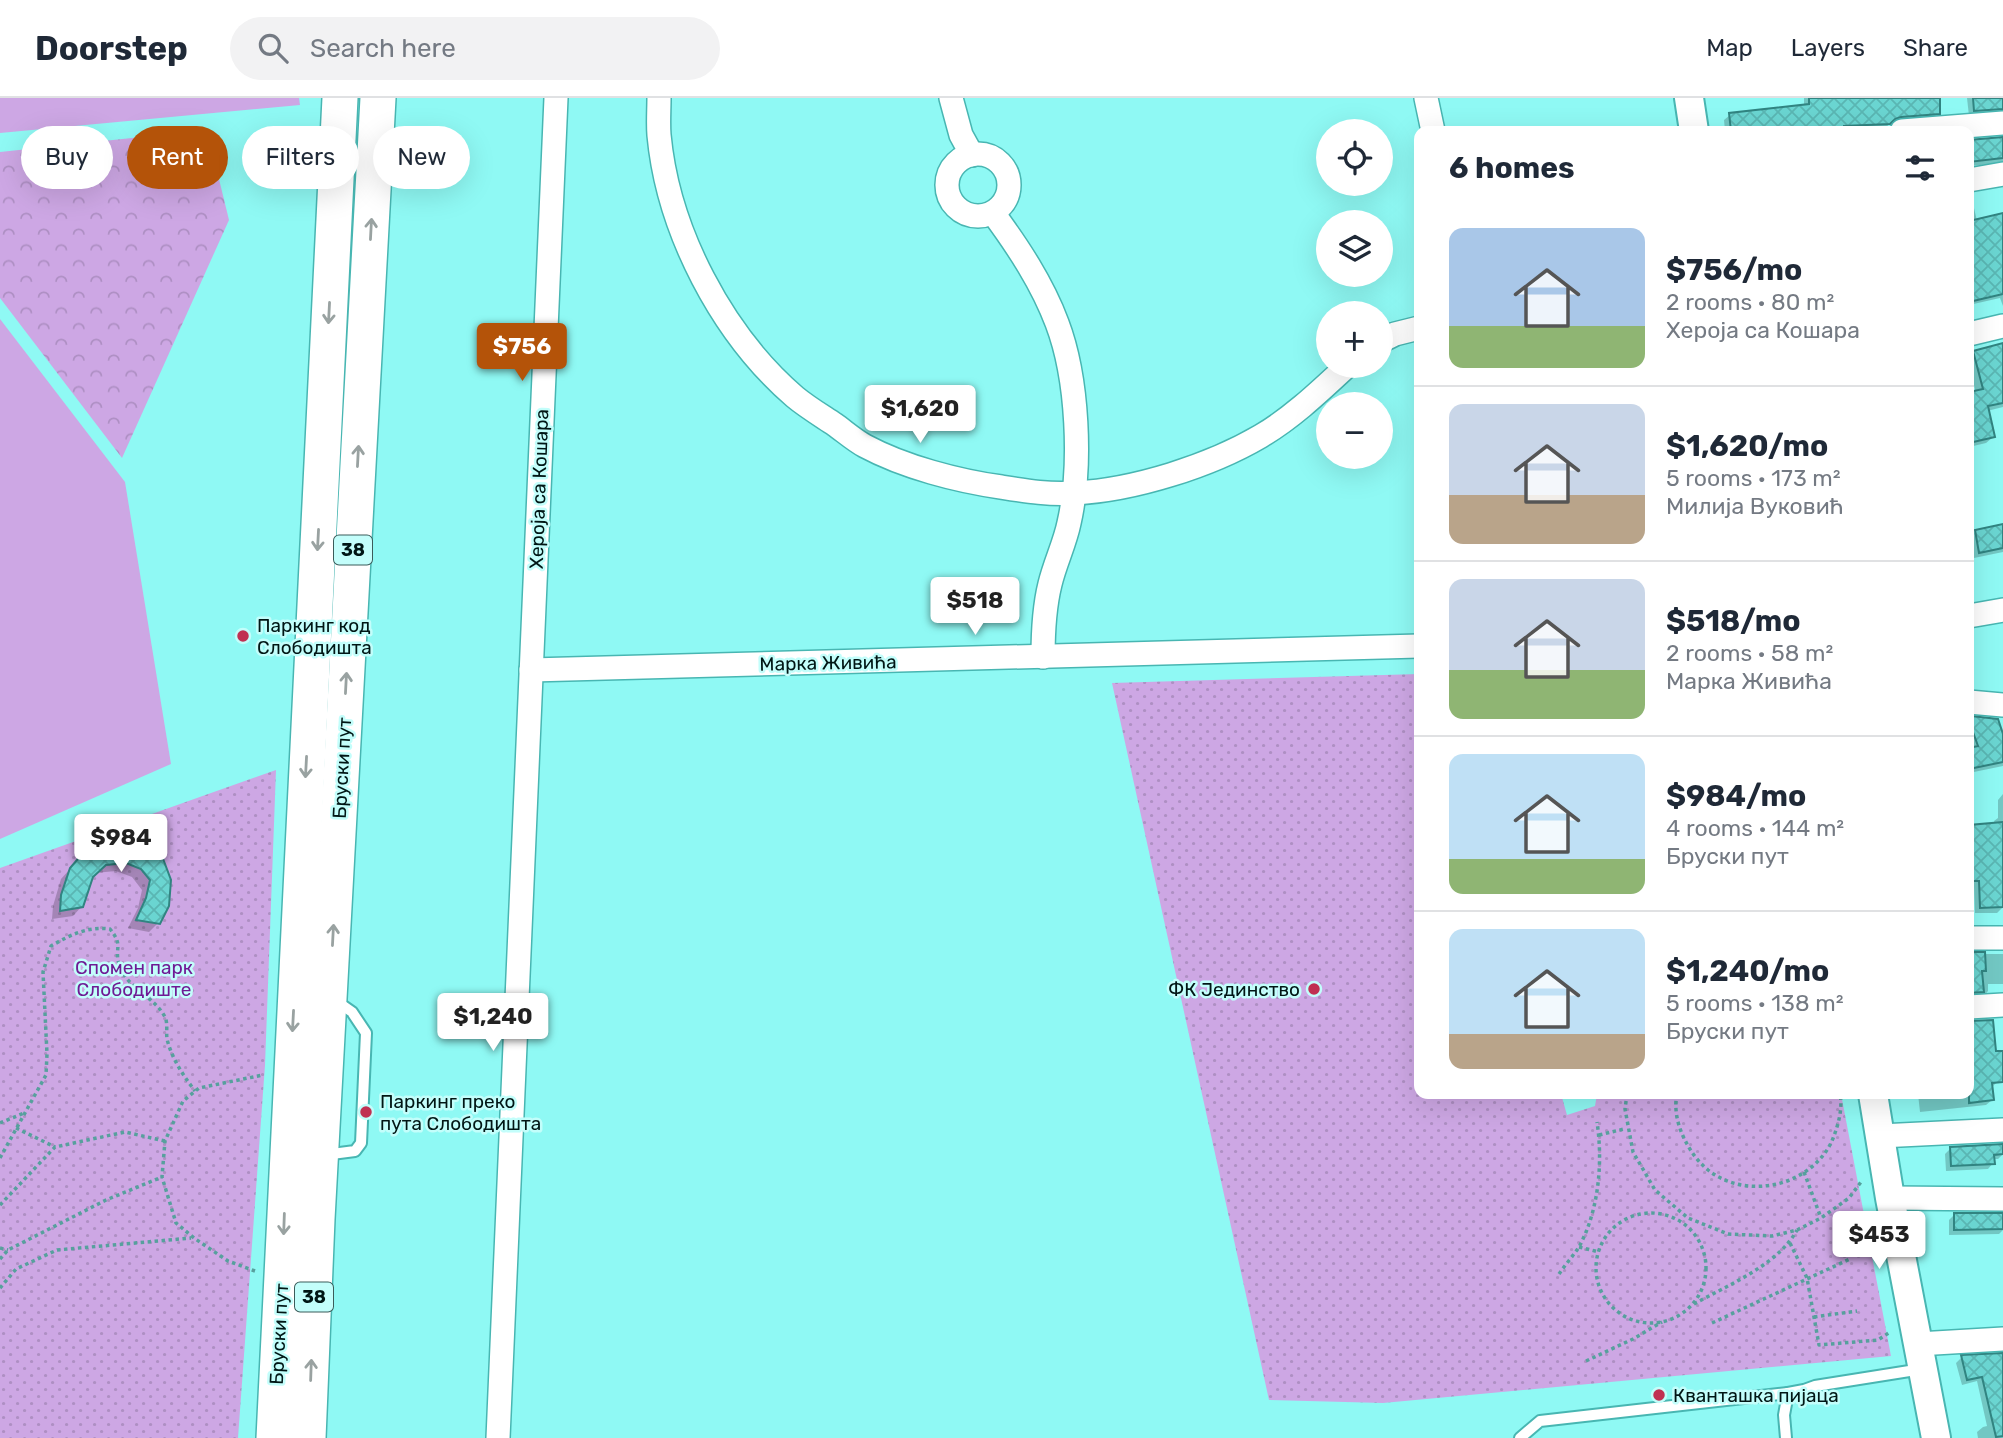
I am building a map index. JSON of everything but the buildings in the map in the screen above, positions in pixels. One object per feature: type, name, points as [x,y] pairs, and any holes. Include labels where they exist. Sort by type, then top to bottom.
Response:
[{"type":"main road","name":"Бруски пут","points":[[308,1438],[303,1156],[340,98]]},
{"type":"main road","name":"Бруски пут","points":[[274,1438],[282,1272],[329,1003],[377,98]]},
{"type":"street","name":"Хероја са Кошара","points":[[498,1438],[556,98]]},
{"type":"street","points":[[659,98],[659,134],[669,194],[684,239],[706,284],[748,350],[796,398],[865,446],[908,464],[968,483],[1050,494],[1102,491],[1148,481],[1208,461],[1261,436],[1306,404],[1334,378]]},
{"type":"street","points":[[951,98],[961,135],[972,155]]},
{"type":"street","points":[[1426,98],[1432,126]]},
{"type":"street","points":[[1689,98],[1693,126]]},
{"type":"street","points":[[1965,126],[2003,123]]},
{"type":"street","points":[[982,154],[999,162],[1006,170],[1009,180],[1009,190],[1001,207],[983,216],[963,213],[954,206],[947,186],[948,175],[953,166],[972,155],[982,154]]},
{"type":"street","points":[[1974,179],[2003,174]]},
{"type":"street","points":[[993,213],[1018,247],[1058,325],[1075,407],[1073,494],[1069,523],[1042,625],[1043,657]]},
{"type":"street","points":[[1974,333],[2003,326]]},
{"type":"street","points":[[1393,335],[1414,329]]},
{"type":"street","points":[[1974,615],[2003,610]]},
{"type":"street","name":"Марка Живића","points":[[531,670],[1414,646]]},
{"type":"street","points":[[1974,702],[2003,705]]},
{"type":"street","points":[[1974,938],[2003,938]]},
{"type":"street","points":[[1974,1007],[2003,1006]]},
{"type":"street","points":[[1874,1099],[1912,1347],[1936,1438]]},
{"type":"street","points":[[1880,1136],[2003,1130]]},
{"type":"street","points":[[1890,1198],[2003,1199]]},
{"type":"street","points":[[1912,1347],[2003,1339]]},
{"type":"lane","points":[[1520,1438],[1540,1421],[1788,1392],[1828,1384],[1912,1347]]},
{"type":"lane","points":[[1786,1438],[1784,1415],[1788,1392]]},
{"type":"path","points":[[0,1157],[46,1074],[43,972],[51,946],[70,935],[96,927],[110,929],[119,940],[119,964],[128,981],[156,1005],[166,1019],[167,1037],[177,1067],[195,1091]]},
{"type":"path","points":[[268,1074],[200,1088],[183,1101],[165,1141],[162,1177],[176,1223],[194,1238],[228,1261],[255,1271],[282,1272]]},
{"type":"path","points":[[1626,1099],[1625,1109],[1633,1152],[1655,1190],[1688,1218],[1728,1234],[1772,1236],[1797,1230],[1821,1218],[1849,1198],[1866,1176]]},
{"type":"path","points":[[1677,1099],[1678,1126],[1690,1152],[1709,1171],[1733,1183],[1759,1187],[1786,1182],[1804,1172],[1827,1150],[1838,1126],[1841,1099]]},
{"type":"path","points":[[0,1123],[26,1112]]},
{"type":"path","points":[[1559,1274],[1579,1247],[1594,1203],[1601,1147],[1597,1122]]},
{"type":"path","points":[[16,1128],[55,1147]]},
{"type":"path","points":[[1599,1135],[1624,1129]]},
{"type":"path","points":[[0,1205],[55,1147],[125,1132],[165,1141]]},
{"type":"path","points":[[1804,1172],[1821,1218]]},
{"type":"path","points":[[0,1259],[8,1250],[106,1200],[162,1177]]},
{"type":"path","points":[[1666,1321],[1642,1323],[1625,1317],[1610,1306],[1601,1291],[1596,1274],[1599,1252],[1615,1226],[1630,1217],[1648,1213],[1667,1216],[1683,1224],[1696,1236],[1704,1253],[1706,1271],[1702,1289],[1692,1305]]},
{"type":"path","points":[[1586,1361],[1678,1316],[1692,1305],[1759,1267],[1790,1244],[1797,1230]]},
{"type":"path","points":[[0,1287],[16,1269],[57,1250],[194,1238]]},
{"type":"path","points":[[1790,1244],[1807,1278],[1819,1345],[1878,1340],[1912,1347]]},
{"type":"path","points":[[1579,1247],[1599,1252]]},
{"type":"path","points":[[0,1248],[8,1250]]},
{"type":"path","points":[[1712,1323],[1850,1259]]},
{"type":"path","points":[[1814,1317],[1857,1311]]},
{"type":"green space","points":[[0,98],[299,98],[300,105],[75,126],[21,126],[21,131],[0,133]]},
{"type":"green space","points":[[127,139],[127,189],[221,189],[229,220],[122,458],[0,298],[0,152],[21,150],[21,189],[113,189],[113,140]]},
{"type":"green space","points":[[0,319],[125,482],[171,764],[0,839]]},
{"type":"green space","points":[[1414,674],[1414,1099],[1562,1099],[1567,1115],[1595,1106],[1596,1099],[1842,1099],[1891,1356],[1383,1403],[1269,1400],[1112,683]]},
{"type":"green space","name":"Спомен парк Слободиште","points":[[276,770],[265,1065],[238,1438],[0,1438],[0,868]]},
{"type":"place","name":"Паркинг код Слободишта","points":[[243,636]]},
{"type":"place","name":"ФК Јединство","points":[[1314,989]]},
{"type":"place","name":"Паркинг преко пута Слободишта","points":[[366,1112]]},
{"type":"place","name":"Кванташка пијаца","points":[[1659,1395]]}]
